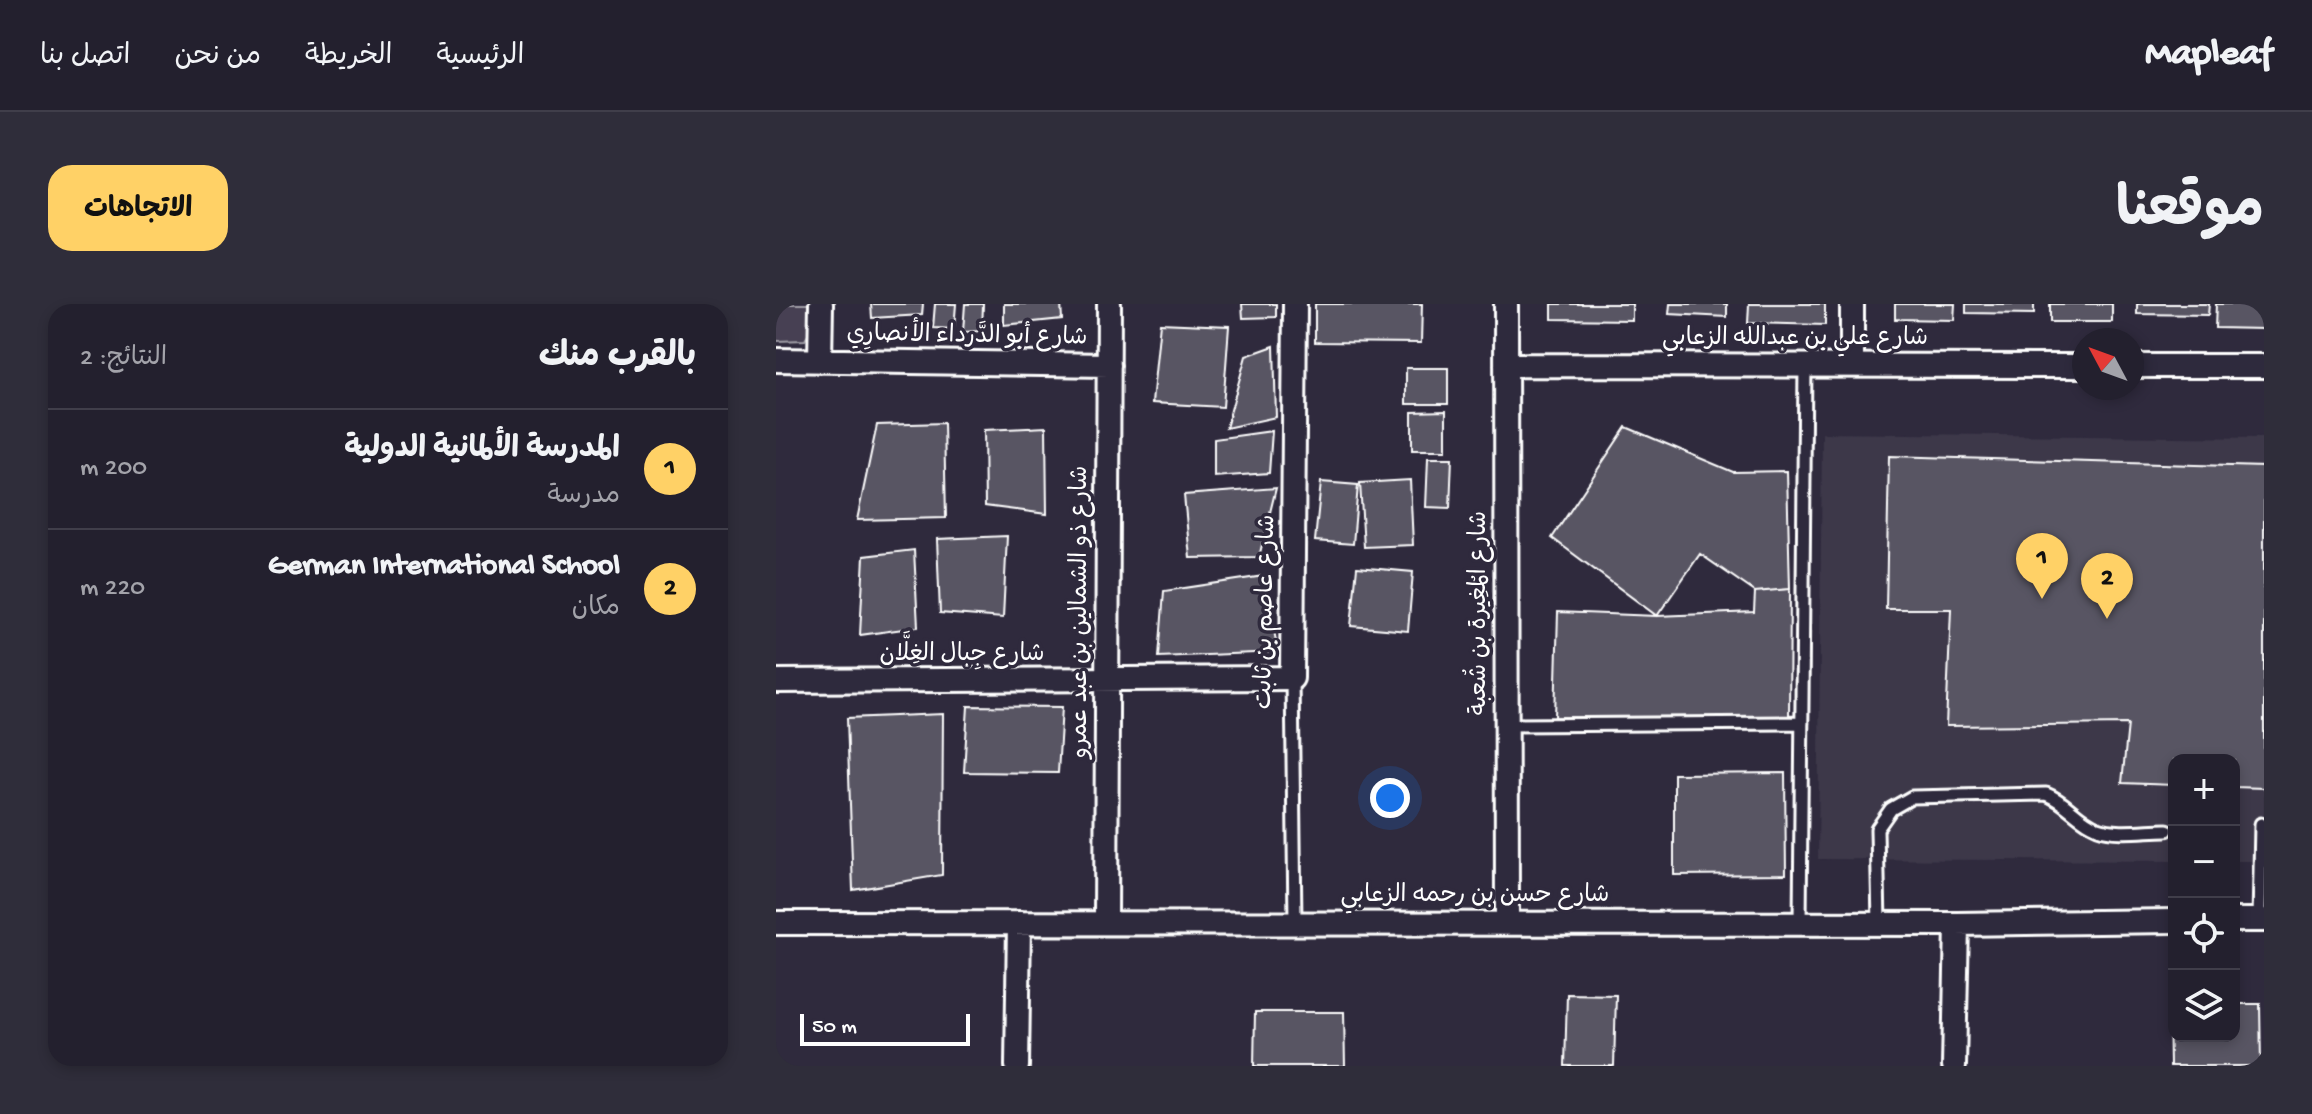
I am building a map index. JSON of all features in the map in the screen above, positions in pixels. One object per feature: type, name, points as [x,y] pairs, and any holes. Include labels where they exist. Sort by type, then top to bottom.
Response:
[{"type":"street","points":[[820,361],[821,304]]},
{"type":"street","name":"شارع ذو الشمالين بن عبد عمرو","points":[[1106,921],[1109,304]]},
{"type":"street","name":"شارع عاصم بن ثابت","points":[[1292,678],[1295,304]]},
{"type":"street","name":"شارع المُغِيرة بن شُعبة","points":[[1506,304],[1507,921]]},
{"type":"street","points":[[1852,304],[1852,365]]},
{"type":"street","name":"شارع أبو الدَّرداء الأنصارِي","points":[[776,360],[1109,365]]},
{"type":"street","name":"شارع علي بن عبدالله الزعابي","points":[[1506,365],[2072,366]]},
{"type":"street","points":[[2144,366],[2264,366]]},
{"type":"street","name":"شارع جِبال الغِلَّان","points":[[776,681],[1292,678]]},
{"type":"street","points":[[2240,920],[2261,920]]},
{"type":"street","name":"شارع حسن بن رحمه الزعابي","points":[[776,923],[1507,921],[1957,924],[2168,921]]},
{"type":"street","points":[[1017,1066],[1019,923]]},
{"type":"street","points":[[1954,1066],[1957,924]]},
{"type":"lane","points":[[1800,923],[1805,365]]},
{"type":"lane","name":"شارع عاصم بن ثابت","points":[[1292,678],[1295,921]]},
{"type":"lane","points":[[1507,725],[1802,723]]},
{"type":"lane","points":[[1879,924],[1877,829],[1891,809],[1912,797],[2046,794],[2063,801],[2075,814],[2099,829],[2167,830]]},
{"type":"lane","points":[[2261,824],[2261,920]]},
{"type":"shaded area","points":[[776,304],[812,304],[813,326],[805,340],[776,341]]},
{"type":"shaded area","points":[[1822,433],[2264,438],[2264,861],[2240,861],[2240,754],[2168,754],[2168,861],[1818,859]]},
{"type":"building","points":[[871,304],[923,304],[922,315],[872,318]]},
{"type":"building","points":[[935,304],[956,304],[954,329],[933,328]]},
{"type":"building","points":[[965,304],[983,304],[982,331],[963,332]]},
{"type":"building","points":[[1004,304],[1061,304],[1062,319],[1004,325]]},
{"type":"building","points":[[1242,304],[1276,304],[1276,317],[1243,318]]},
{"type":"building","points":[[1315,304],[1422,304],[1421,343],[1315,342]]},
{"type":"building","points":[[1552,304],[1632,304],[1632,320],[1552,319]]},
{"type":"building","points":[[1670,304],[1727,304],[1727,317],[1669,314]]},
{"type":"building","points":[[1749,304],[1825,304],[1825,325],[1748,323]]},
{"type":"building","points":[[1895,304],[1955,304],[1954,320],[1895,319]]},
{"type":"building","points":[[1966,304],[2034,304],[2034,314],[1966,313]]},
{"type":"building","points":[[2050,304],[2112,304],[2112,322],[2050,322]]},
{"type":"building","points":[[2137,304],[2209,304],[2208,315],[2137,314]]},
{"type":"building","points":[[2216,304],[2264,304],[2264,329],[2215,328]]},
{"type":"building","points":[[1160,323],[1229,326],[1223,407],[1152,403]]},
{"type":"building","points":[[1274,346],[1276,417],[1226,428],[1246,356]]},
{"type":"building","points":[[1406,368],[1448,368],[1448,404],[1406,404]]},
{"type":"building","points":[[1446,411],[1446,450],[1412,450],[1412,412]]},
{"type":"building","points":[[944,423],[946,518],[857,520],[877,425]]},
{"type":"building","points":[[1046,427],[1047,514],[985,506],[984,430]]},
{"type":"building","points":[[1626,427],[1733,472],[1787,471],[1790,589],[1755,592],[1700,554],[1657,616],[1552,538]]},
{"type":"building","points":[[1272,431],[1269,473],[1214,477],[1214,439]]},
{"type":"building","points":[[1889,456],[2264,467],[2264,788],[2240,787],[2240,754],[2168,754],[2168,785],[2122,783],[2128,724],[1946,726],[1951,609],[1886,609]]},
{"type":"building","points":[[1428,458],[1452,458],[1450,508],[1426,507]]},
{"type":"building","points":[[1410,480],[1413,545],[1364,547],[1360,483]]},
{"type":"building","points":[[1321,482],[1358,485],[1353,544],[1315,541]]},
{"type":"building","points":[[1276,488],[1259,557],[1190,558],[1184,495]]},
{"type":"building","points":[[1007,536],[1003,618],[940,613],[937,539]]},
{"type":"building","points":[[914,550],[918,627],[860,635],[864,556]]},
{"type":"building","points":[[1357,567],[1413,572],[1408,631],[1351,626]]},
{"type":"building","points":[[1264,576],[1278,652],[1159,657],[1164,591]]},
{"type":"building","points":[[1790,589],[1789,718],[1555,717],[1558,612],[1657,616],[1754,612],[1755,592]]},
{"type":"building","points":[[968,706],[1062,707],[1058,773],[964,772]]},
{"type":"building","points":[[943,714],[942,875],[853,890],[847,718]]},
{"type":"building","points":[[1785,773],[1786,874],[1674,875],[1674,774]]},
{"type":"building","points":[[1567,994],[1616,995],[1614,1066],[1565,1066]]},
{"type":"building","points":[[2240,1004],[2260,1004],[2261,1066],[2170,1066],[2170,1042],[2240,1042]]},
{"type":"building","points":[[1255,1012],[1344,1012],[1345,1066],[1254,1066]]},
{"type":"place","name":"المدرسة الألمانية الدولية","points":[[2042,599]]},
{"type":"place","name":"German International School","points":[[2107,619]]}]
